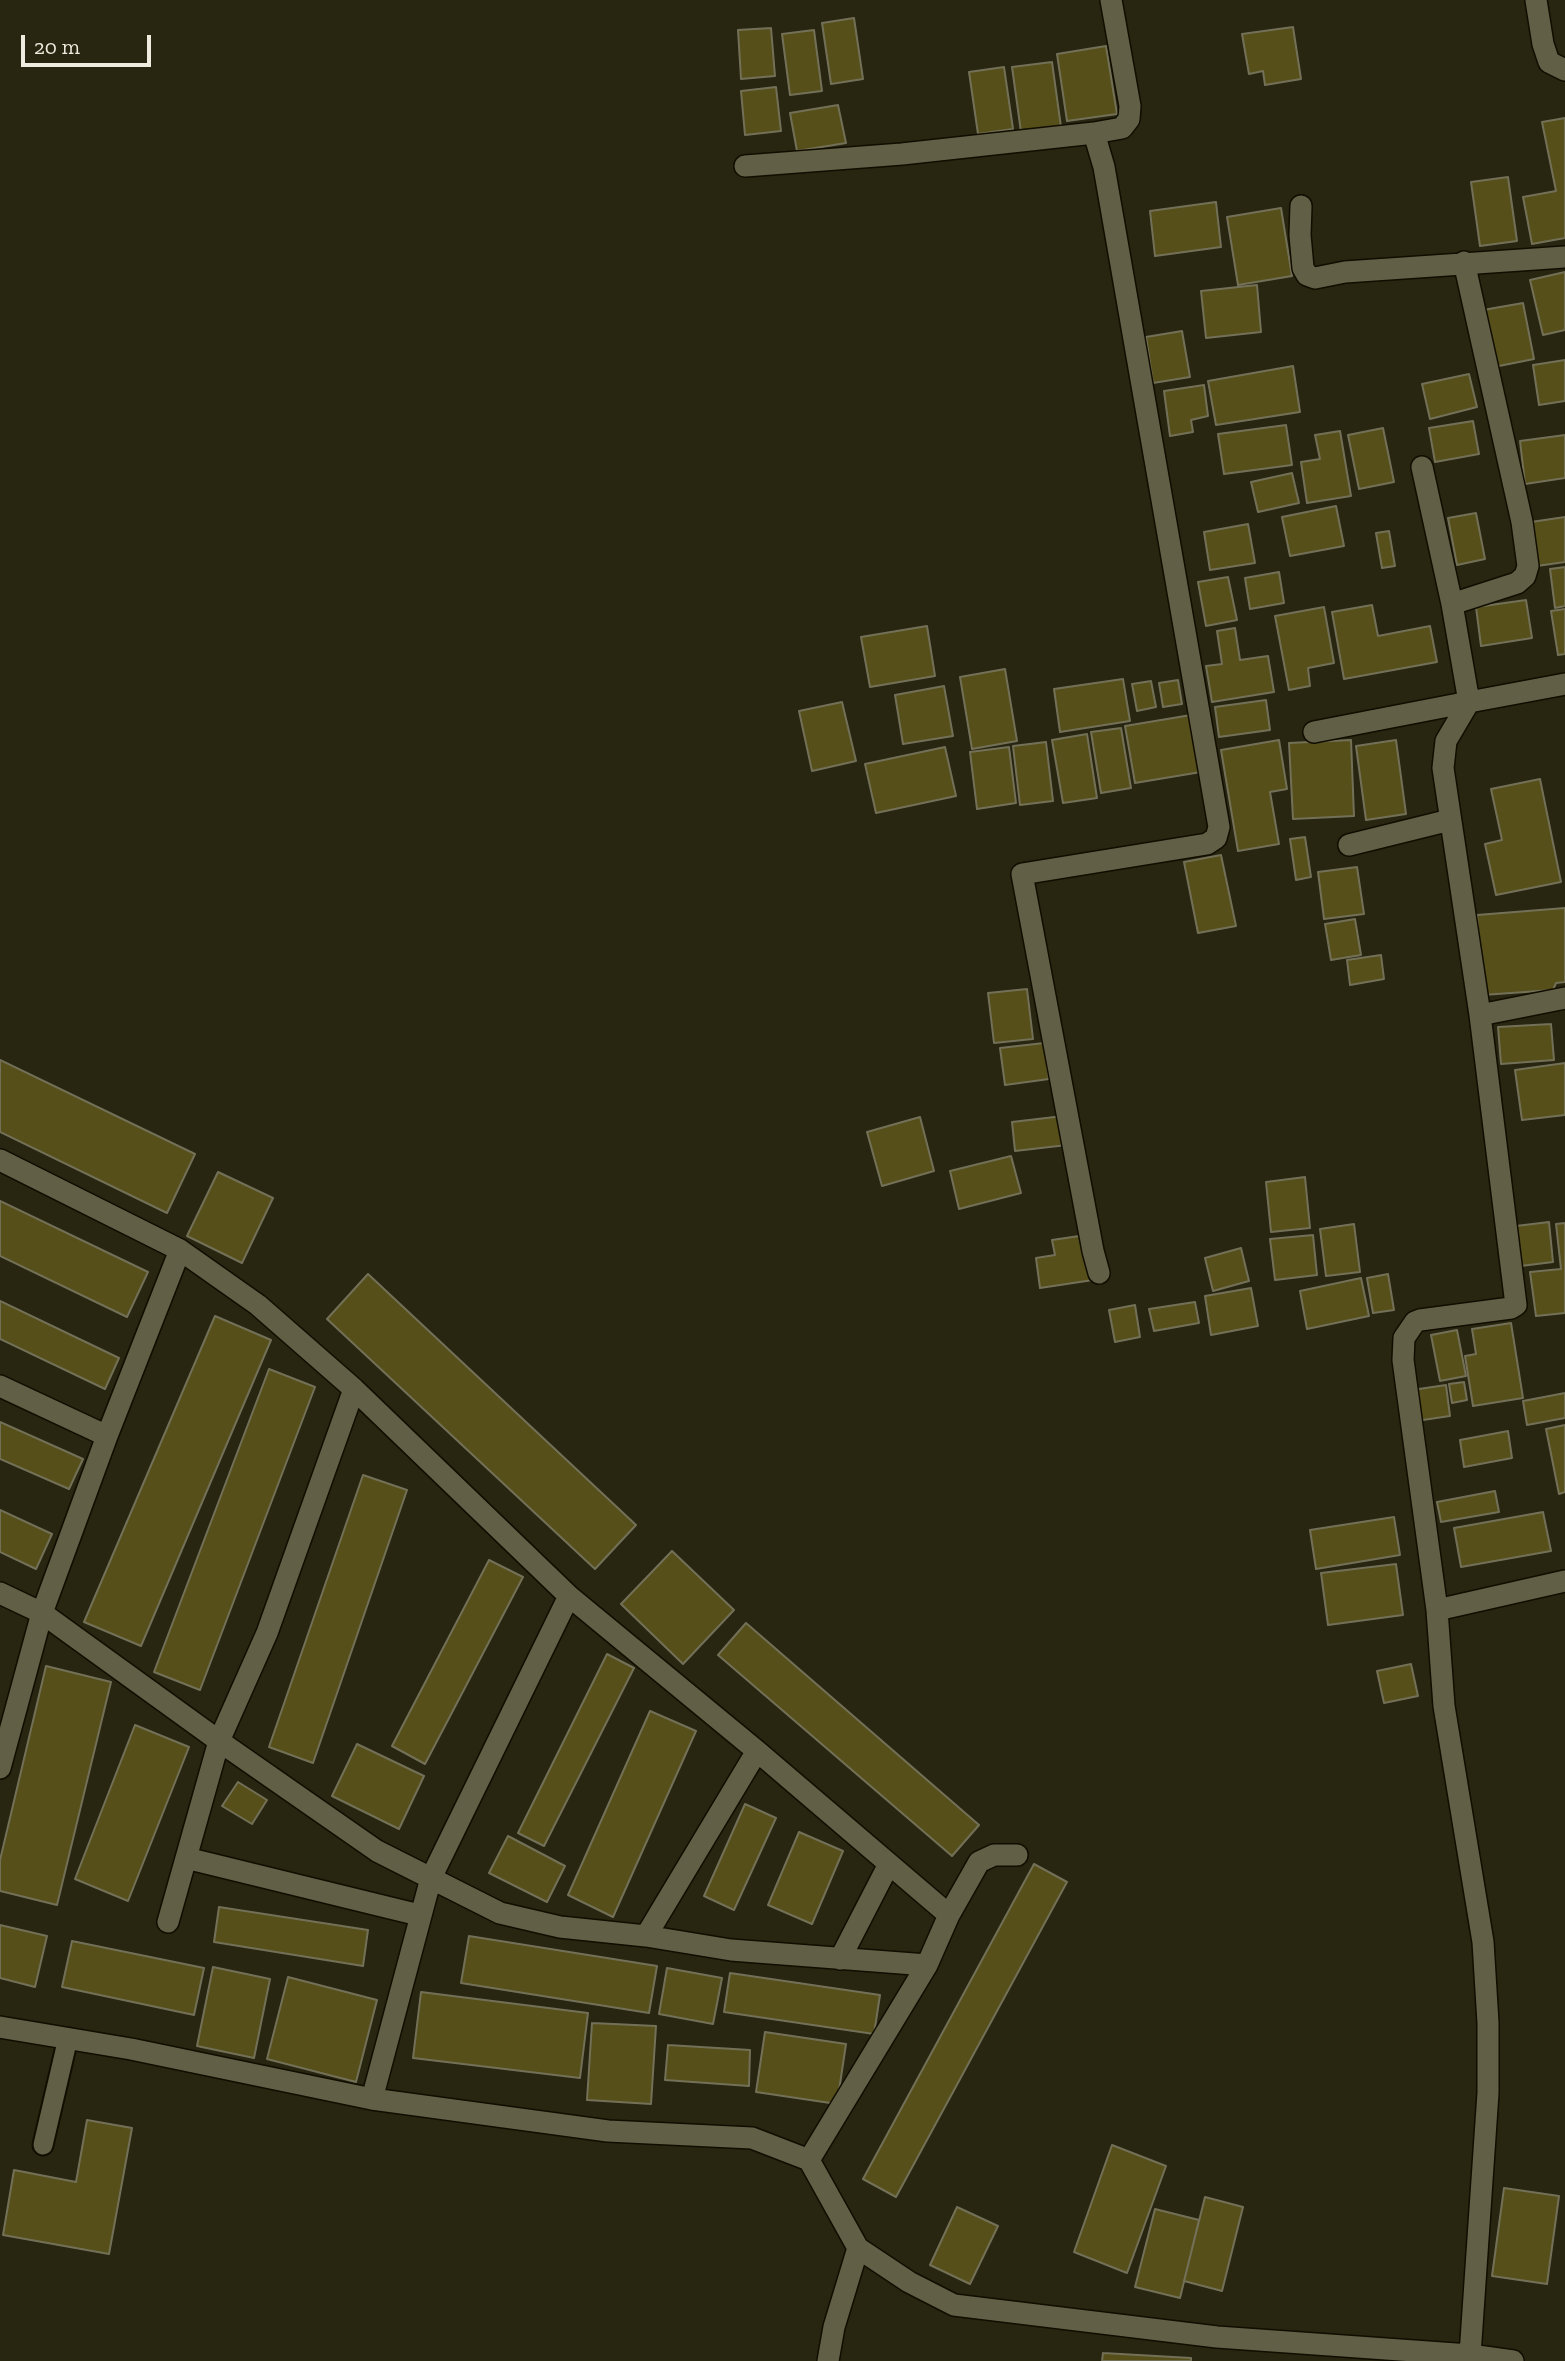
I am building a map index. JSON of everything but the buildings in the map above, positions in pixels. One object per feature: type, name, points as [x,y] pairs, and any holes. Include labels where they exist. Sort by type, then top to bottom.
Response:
[{"type":"street","points":[[745,166],[827,162],[1122,128],[1129,119],[1130,106],[1111,0]]},
{"type":"street","points":[[1536,0],[1549,62],[1565,70]]},
{"type":"street","points":[[1094,133],[1104,167],[1219,827],[1216,838],[1206,844],[1022,874],[1099,1273]]},
{"type":"street","points":[[1301,206],[1303,268],[1307,275],[1315,278],[1345,272],[1464,262],[1565,257]]},
{"type":"street","points":[[1452,604],[1517,583],[1525,576],[1528,566],[1521,522],[1464,262]]},
{"type":"street","points":[[1422,467],[1452,604],[1469,702],[1446,741],[1443,768],[1480,1015],[1516,1305],[1511,1308],[1420,1320],[1415,1322],[1404,1338],[1404,1360],[1437,1610],[1444,1706],[1483,1942],[1488,2023],[1488,2093],[1470,2358]]},
{"type":"street","points":[[1314,732],[1565,684]]},
{"type":"street","points":[[1349,845],[1450,820]]},
{"type":"street","points":[[1480,1015],[1565,998]]},
{"type":"street","points":[[0,1160],[180,1250],[258,1305],[354,1389],[569,1596],[757,1751],[949,1915]]},
{"type":"street","points":[[0,1768],[42,1613],[107,1436],[180,1250]]},
{"type":"street","points":[[0,1387],[107,1436]]},
{"type":"street","points":[[168,1923],[219,1741],[267,1633],[354,1389]]},
{"type":"street","points":[[1437,1610],[1565,1581]]},
{"type":"street","points":[[0,1593],[42,1613],[377,1851],[500,1913],[560,1927],[646,1936],[731,1951],[927,1965]]},
{"type":"street","points":[[372,2099],[431,1878],[569,1596]]},
{"type":"street","points":[[646,1936],[757,1751]]},
{"type":"street","points":[[809,2160],[927,1965],[949,1915],[979,1862],[994,1856],[1017,1856]]},
{"type":"street","points":[[186,1858],[419,1915]]},
{"type":"street","points":[[839,1959],[889,1864]]},
{"type":"street","points":[[0,2027],[131,2049],[372,2099],[608,2131],[752,2138],[809,2160],[859,2248],[909,2282],[954,2305],[1217,2337],[1513,2361]]},
{"type":"street","points":[[828,2361],[834,2327],[859,2248]]},
{"type":"lane","points":[[43,2145],[68,2038]]}]
